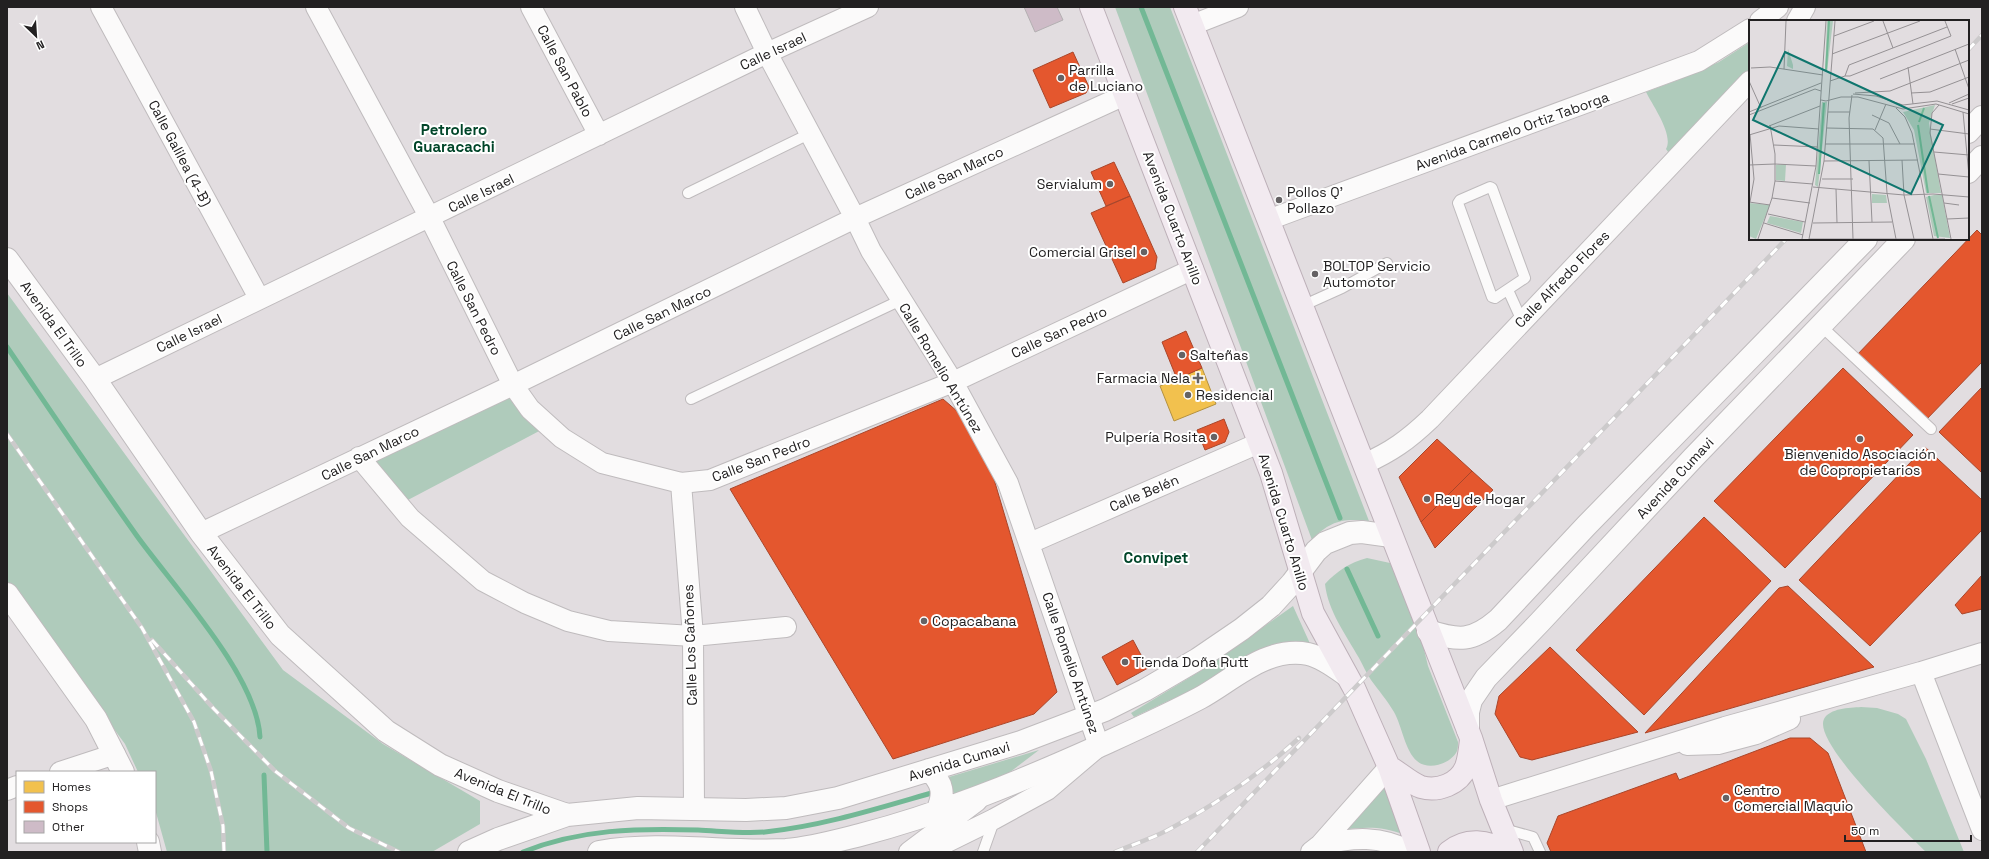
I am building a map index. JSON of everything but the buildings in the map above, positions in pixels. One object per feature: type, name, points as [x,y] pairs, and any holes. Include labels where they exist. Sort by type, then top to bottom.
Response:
[{"type":"highway","name":"Avenida Cuarto Anillo","points":[[1092,7],[1280,498],[1313,613],[1354,688],[1390,767],[1419,852]]},
{"type":"highway","points":[[1188,16],[1469,734],[1512,852]]},
{"type":"highway","points":[[1390,767],[1422,787],[1431,789],[1446,786],[1458,778],[1465,768],[1469,734]]},
{"type":"highway","points":[[1449,852],[1464,844],[1476,842],[1497,846],[1505,852]]},
{"type":"main road","points":[[1969,131],[1982,117]]},
{"type":"main road","name":"Avenida Cumavi","points":[[1469,734],[1468,712],[1471,700],[1486,678],[1903,240]]},
{"type":"main road","points":[[1862,243],[1876,249],[1880,259],[1879,265]]},
{"type":"main road","name":"Avenida Cumavi","points":[[1428,630],[1457,639],[1466,638],[1483,633],[1498,620],[1586,526],[1862,243]]},
{"type":"main road","name":"Avenida El Trillo","points":[[7,259],[94,379],[201,534],[280,636],[386,731],[440,765],[498,792],[567,815]]},
{"type":"main road","points":[[1586,526],[1585,533],[1590,544],[1603,549],[1609,548]]},
{"type":"main road","name":"Avenida Cumavi","points":[[469,852],[498,839],[567,815],[638,808],[746,810],[786,808],[838,798],[1021,742],[1088,716],[1145,690],[1242,629],[1271,606],[1316,551],[1325,543],[1337,537],[1362,532],[1391,536]]},
{"type":"main road","points":[[7,594],[96,719],[119,763]]},
{"type":"main road","points":[[599,852],[670,846],[787,850],[833,842],[868,833],[937,811],[1039,773],[1201,697],[1253,665],[1268,658],[1281,655],[1308,654],[1331,664],[1346,675]]},
{"type":"main road","points":[[929,770],[938,778],[942,789],[942,801],[937,811]]},
{"type":"street","name":"Calle Galilea (4-B)","points":[[101,7],[259,298]]},
{"type":"street","name":"Calle San Pedro","points":[[316,7],[430,218],[513,385],[530,409],[562,438],[602,463],[681,483],[710,480],[953,382],[1193,269]]},
{"type":"street","name":"Calle San Pablo","points":[[532,7],[599,135]]},
{"type":"street","name":"Calle Romelio Antúnez","points":[[745,7],[809,134],[856,218],[871,251],[900,300],[953,382],[1008,483],[1099,746]]},
{"type":"street","name":"Calle Israel","points":[[94,379],[259,298],[430,218],[767,53],[868,7]]},
{"type":"street","points":[[1188,16],[1238,7]]},
{"type":"street","points":[[1797,20],[1805,7]]},
{"type":"street","name":"Avenida Carmelo Ortiz Taborga","points":[[1268,220],[1699,61],[1749,30]]},
{"type":"street","name":"Calle Alfredo Flores","points":[[1364,464],[1386,454],[1416,432],[1749,82]]},
{"type":"street","name":"Calle San Marco","points":[[201,534],[274,500],[359,457],[513,385],[856,218],[1125,95]]},
{"type":"street","name":"Calle Belén","points":[[1030,543],[1259,443]]},
{"type":"street","points":[[359,457],[410,518],[484,581],[525,603],[568,621],[609,631],[693,636],[786,627]]},
{"type":"street","name":"Calle Los Cañones","points":[[681,483],[693,636],[694,808]]},
{"type":"street","points":[[1492,800],[1664,745],[1718,744],[1756,734],[1788,720],[1822,700],[1982,653]]},
{"type":"street","points":[[1921,672],[1982,830]]},
{"type":"street","points":[[926,852],[994,819],[1046,790],[1099,746]]},
{"type":"street","points":[[67,771],[119,763]]},
{"type":"street","points":[[1316,848],[1390,767]]},
{"type":"street","points":[[909,852],[987,793]]},
{"type":"street","points":[[1316,848],[1347,839],[1366,839],[1395,844],[1412,852]]},
{"type":"lane","points":[[688,193],[809,134]]},
{"type":"lane","points":[[1490,187],[1492,188],[1525,277],[1508,290],[1495,298],[1492,297],[1458,203],[1460,200],[1490,187]]},
{"type":"lane","points":[[1302,306],[1342,288],[1388,263]]},
{"type":"lane","points":[[1508,290],[1522,321]]},
{"type":"lane","points":[[692,399],[900,300]]},
{"type":"lane","points":[[1820,326],[1931,429]]},
{"type":"lane","points":[[983,852],[994,819]]},
{"type":"lane","points":[[1504,829],[1533,837],[1540,852]]},
{"type":"green space","points":[[1115,7],[1170,7],[1369,521],[1351,520],[1337,522],[1325,529],[1312,540]]},
{"type":"green space","points":[[1749,43],[1749,76],[1671,156],[1666,149],[1668,143],[1662,120],[1646,92],[1719,62]]},
{"type":"green space","points":[[7,293],[283,670],[383,744],[480,801],[480,824],[432,852],[167,852],[156,813],[156,771],[138,771],[125,744],[7,583]]},
{"type":"green space","points":[[507,398],[515,401],[543,429],[406,501],[376,463],[378,459]]},
{"type":"green space","points":[[1367,558],[1390,563],[1400,581],[1421,637],[1428,666],[1458,742],[1457,751],[1454,756],[1445,763],[1433,766],[1427,765],[1422,764],[1413,757],[1409,751],[1394,712],[1368,675],[1338,622],[1330,604],[1325,584],[1344,568]]},
{"type":"green space","points":[[1293,606],[1312,648],[1292,643],[1272,647],[1198,687],[1134,717],[1131,713],[1202,670]]},
{"type":"green space","points":[[1846,708],[1877,708],[1898,714],[1906,719],[1926,759],[1964,852],[1926,852],[1864,787],[1832,747],[1824,731],[1824,719],[1827,715],[1835,711]]},
{"type":"green space","points":[[1039,750],[997,782],[955,798],[949,777]]},
{"type":"green space","points":[[1386,786],[1405,835],[1388,830],[1373,828],[1341,830]]},
{"type":"waterway","points":[[1141,7],[1340,518]]},
{"type":"waterway","points":[[7,347],[137,536],[211,632],[245,687],[255,713],[260,737]]},
{"type":"waterway","points":[[1347,569],[1378,636]]},
{"type":"waterway","points":[[264,775],[267,852]]},
{"type":"waterway","points":[[523,852],[544,844],[588,834],[631,830],[676,829],[748,833],[787,829],[851,816],[935,792]]},
{"type":"railway","points":[[1969,49],[1982,35]]},
{"type":"railway","points":[[1197,852],[1785,240]]},
{"type":"railway","points":[[7,434],[142,628],[194,722],[211,771],[223,826],[224,852]]},
{"type":"railway","points":[[152,640],[214,709],[275,771],[349,828],[399,852]]},
{"type":"railway","points":[[1115,852],[1160,834],[1202,811],[1252,777],[1299,738]]},
{"type":"place","name":"Parrilla de Luciano","points":[[1061,78]]},
{"type":"place","name":"Servialum","points":[[1110,184]]},
{"type":"place","name":"Pollos Q' Pollazo","points":[[1279,200]]},
{"type":"place","name":"Comercial Grisel","points":[[1144,252]]},
{"type":"place","name":"BOLTOP Servicio Automotor","points":[[1315,274]]},
{"type":"place","name":"Salteñas","points":[[1182,355]]},
{"type":"place","name":"Farmacia Nela","points":[[1198,378]]},
{"type":"place","name":"Residencial","points":[[1188,395]]},
{"type":"place","name":"Pulpería Rosita","points":[[1214,437]]},
{"type":"place","name":"Bienvenido Asociación de Copropietarios","points":[[1860,439]]},
{"type":"place","name":"Rey de Hogar","points":[[1427,499]]},
{"type":"place","name":"Copacabana","points":[[924,621]]},
{"type":"place","name":"Tienda Doña Rutt","points":[[1125,662]]},
{"type":"place","name":"Centro Comercial Maquio","points":[[1726,798]]},
{"type":"district","name":"Petrolero Guaracachi","points":[[454,138]]},
{"type":"district","name":"Convipet","points":[[1156,558]]}]
